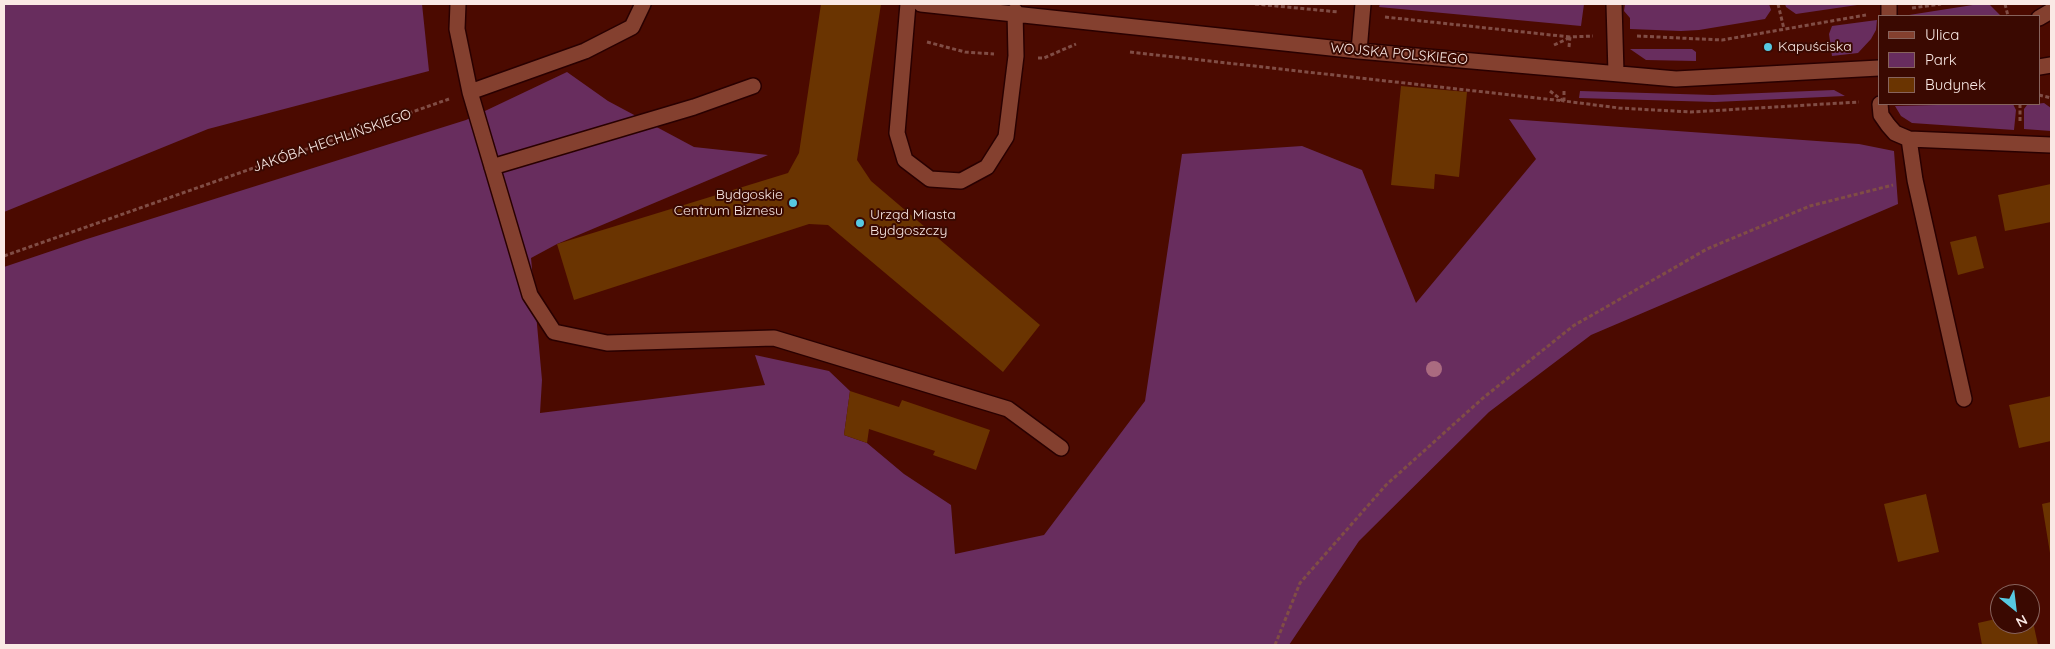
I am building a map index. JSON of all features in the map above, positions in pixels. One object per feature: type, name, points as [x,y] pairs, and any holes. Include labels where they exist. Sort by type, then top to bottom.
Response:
[{"type":"street","points":[[458,4],[457,29],[470,92],[530,295],[554,332],[607,343],[774,338],[1008,409],[1061,448]]},
{"type":"street","points":[[470,92],[585,51],[632,27],[643,4]]},
{"type":"street","points":[[908,4],[897,133],[905,160],[930,179],[961,181],[987,167],[1006,137],[1016,56],[1015,12]]},
{"type":"street","name":"WOJSKA POLSKIEGO","points":[[921,4],[1015,12],[1359,51],[1676,79],[1878,68]]},
{"type":"street","points":[[1614,4],[1616,73]]},
{"type":"street","points":[[1359,51],[1362,9]]},
{"type":"street","points":[[2040,17],[2051,11]]},
{"type":"street","points":[[492,167],[694,107],[753,86]]},
{"type":"street","points":[[1880,105],[1881,115],[1888,125],[1896,133],[1909,139],[2051,145]]},
{"type":"street","points":[[1909,139],[1915,180],[1964,399]]},
{"type":"path","points":[[1255,4],[1362,9],[1570,37]]},
{"type":"path","points":[[1778,4],[1784,29]]},
{"type":"path","points":[[1615,35],[1722,40],[1890,10],[1941,4]]},
{"type":"path","points":[[906,36],[965,52],[1044,58],[1076,44],[1085,46]]},
{"type":"path","points":[[1124,51],[1564,101]]},
{"type":"path","name":"JAKÓBA HECHLIŃSKIEGO","points":[[4,256],[470,92]]},
{"type":"path","points":[[1274,645],[1300,583],[1386,485],[1483,398],[1573,326],[1707,249],[1810,206],[1915,180]]},
{"type":"green space","points":[[4,4],[422,4],[429,71],[208,129],[4,212]]},
{"type":"green space","points":[[1380,4],[1584,4],[1581,26],[1379,7]]},
{"type":"green space","points":[[1625,4],[1769,4],[1771,10],[1765,19],[1699,30],[1630,29],[1630,18],[1624,11]]},
{"type":"green space","points":[[1785,4],[1864,4],[1796,14],[1786,7]]},
{"type":"green space","points":[[1979,4],[1990,5],[2000,15],[1909,15]]},
{"type":"green space","points":[[1877,20],[1876,30],[1871,39],[1858,53],[1832,56],[1829,34],[1832,26]]},
{"type":"green space","points":[[1630,49],[1692,49],[1696,52],[1696,61],[1646,60]]},
{"type":"green space","points":[[567,72],[608,101],[694,147],[768,155],[557,244],[531,258],[542,380],[540,413],[765,385],[755,355],[829,371],[850,391],[844,435],[867,443],[904,474],[951,505],[955,554],[1044,535],[1145,401],[1182,154],[1302,146],[1362,170],[1416,303],[1536,159],[1509,119],[1859,144],[1894,151],[1898,204],[1591,335],[1489,412],[1359,541],[1289,645],[4,645],[4,267],[87,239],[466,120]]},
{"type":"green space","points":[[1834,90],[1845,96],[1715,102],[1579,98],[1580,91],[1713,95]]},
{"type":"green space","points":[[2044,103],[2051,108],[2051,131],[2024,129],[2024,109],[2027,105],[2040,105]]},
{"type":"green space","points":[[2014,105],[2016,110],[2014,130],[1912,123],[1901,116],[1895,106]]},
{"type":"building","name":"Bydgoskie Centrum Biznesu","points":[[821,4],[881,4],[857,160],[871,181],[1040,325],[1003,372],[828,225],[809,224],[574,300],[557,244],[788,173],[799,153]]},
{"type":"building","points":[[1401,86],[1467,92],[1459,177],[1435,174],[1434,189],[1391,185]]},
{"type":"building","points":[[2051,184],[2051,222],[2005,231],[1998,195]]},
{"type":"building","points":[[1976,236],[1984,268],[1958,275],[1950,242]]},
{"type":"building","points":[[850,391],[899,407],[902,400],[990,430],[976,470],[933,455],[935,451],[869,429],[867,443],[844,435]]},
{"type":"building","points":[[2051,396],[2051,441],[2019,448],[2009,405]]},
{"type":"building","points":[[1926,494],[1939,552],[1898,562],[1884,504]]},
{"type":"building","points":[[2051,502],[2051,553],[2050,553],[2042,504]]},
{"type":"building","points":[[1990,620],[1990,634],[2036,634],[2038,645],[1982,645],[1978,623]]},
{"type":"place","name":"Kapuściska","points":[[1768,47]]},
{"type":"place","name":"Bydgoskie Centrum Biznesu","points":[[793,203]]},
{"type":"place","name":"Urząd Miasta Bydgoszczy","points":[[860,223]]}]
